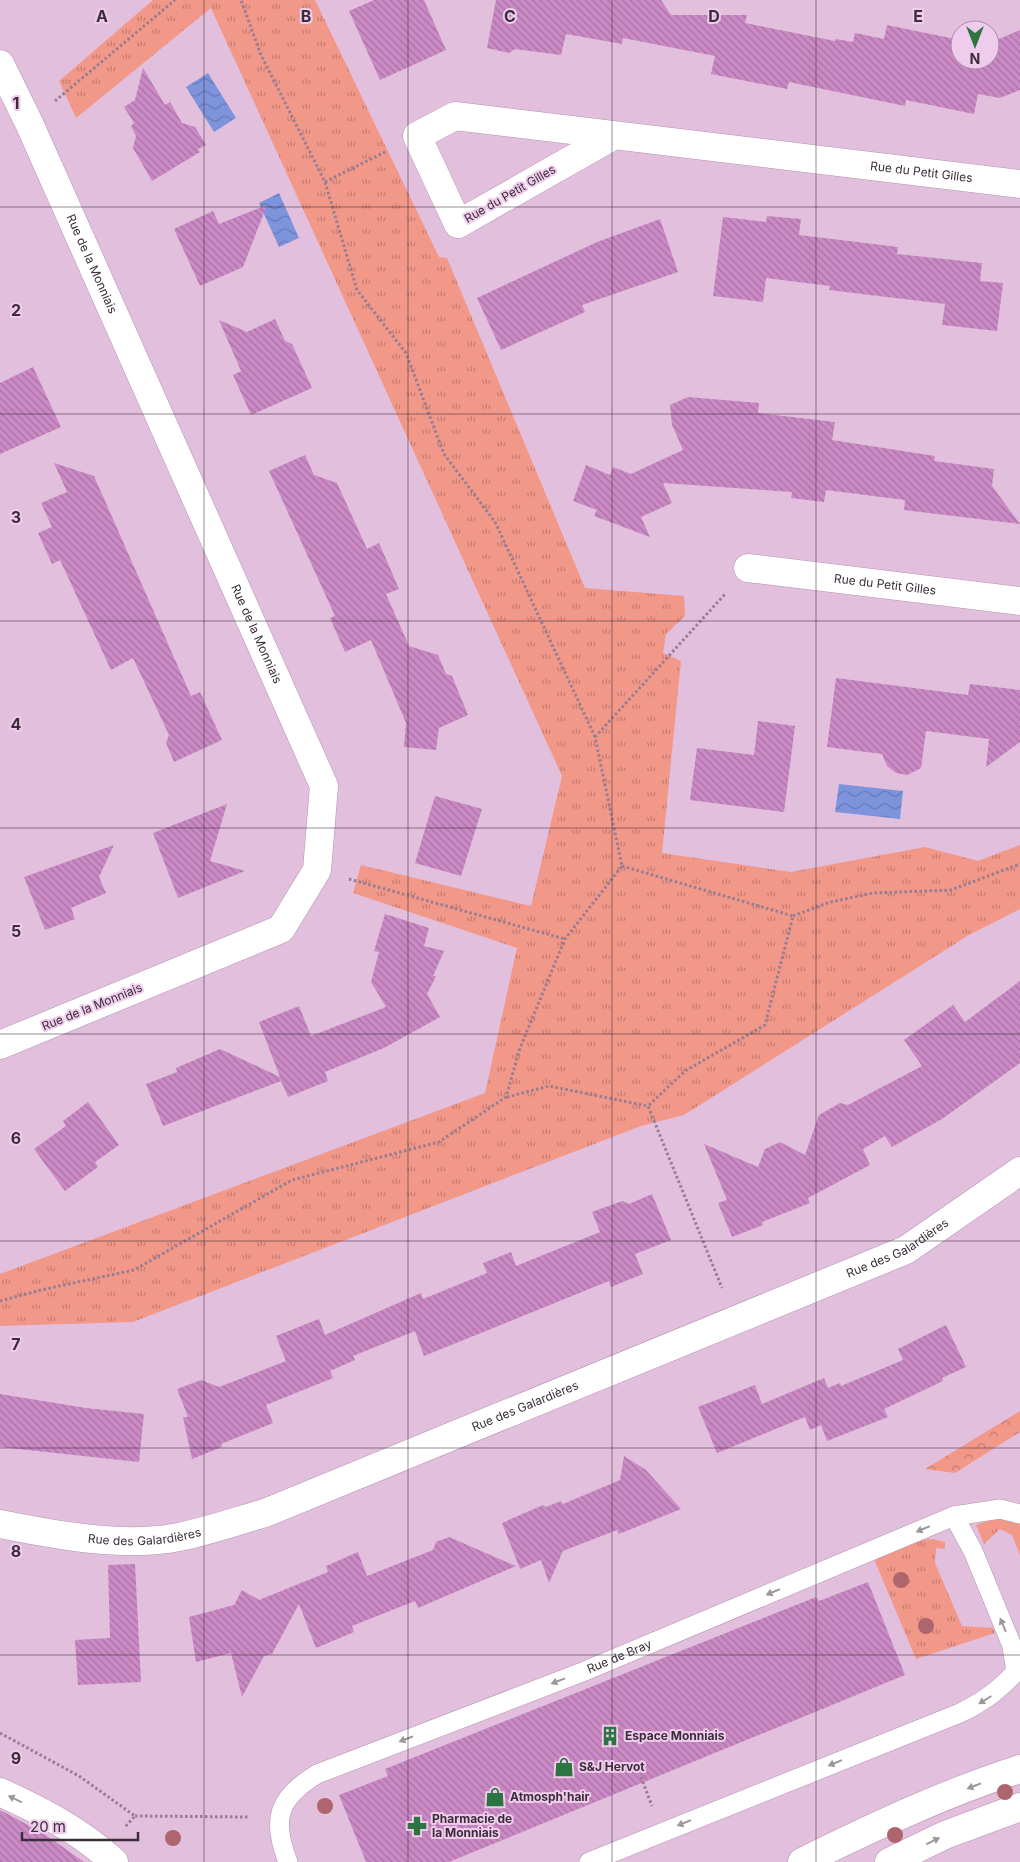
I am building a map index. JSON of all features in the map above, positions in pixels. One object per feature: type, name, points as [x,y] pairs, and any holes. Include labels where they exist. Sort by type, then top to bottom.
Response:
[{"type":"street","name":"Rue de la Monniais","points":[[0,64],[29,123],[324,786],[317,870],[281,929],[0,1045]]},
{"type":"street","name":"Rue du Petit Gilles","points":[[613,136],[458,224],[417,136],[456,116],[1020,184]]},
{"type":"street","name":"Rue du Petit Gilles","points":[[748,568],[1020,601]]},
{"type":"street","name":"Rue des Galardières","points":[[0,1524],[41,1532],[131,1541],[179,1537],[265,1513],[906,1250],[1020,1170]]},
{"type":"street","points":[[802,1862],[871,1828],[936,1801],[1020,1770]]},
{"type":"street","points":[[0,1792],[50,1816],[108,1856]]},
{"type":"street","points":[[889,1862],[945,1835],[1020,1807]]},
{"type":"lane","name":"Rue de Bray","points":[[288,1862],[281,1842],[279,1820],[285,1801],[298,1786],[317,1774],[585,1671],[954,1516],[1000,1509],[1020,1514]]},
{"type":"lane","points":[[589,1862],[960,1713],[984,1702],[1002,1688],[1018,1669],[1012,1646],[973,1551],[954,1516]]},
{"type":"path","points":[[29,123],[175,0]]},
{"type":"path","points":[[241,0],[261,55],[325,182],[357,290],[406,353],[444,454],[495,522],[595,737],[622,866],[565,939],[520,1048],[506,1097]]},
{"type":"path","points":[[325,182],[417,136]]},
{"type":"path","points":[[595,737],[748,568]]},
{"type":"path","points":[[622,866],[793,916],[830,902],[874,894],[951,890],[1020,864]]},
{"type":"path","points":[[317,870],[565,939]]},
{"type":"path","points":[[648,1106],[684,1071],[765,1025],[793,916]]},
{"type":"path","points":[[0,1301],[134,1270],[292,1180],[439,1142],[506,1097],[549,1086],[648,1106]]},
{"type":"path","points":[[648,1106],[735,1320]]},
{"type":"path","points":[[0,1733],[79,1776],[135,1816],[254,1817],[279,1820]]},
{"type":"path","points":[[108,1856],[135,1816]]},
{"type":"green space","points":[[153,0],[315,0],[439,257],[447,258],[585,588],[684,596],[685,616],[666,634],[663,653],[681,661],[662,853],[791,872],[925,847],[978,861],[1020,845],[1020,909],[969,935],[684,1115],[641,1126],[133,1322],[0,1326],[0,1274],[485,1093],[517,948],[353,893],[361,865],[531,906],[562,776],[211,8],[76,118],[59,81]]},
{"type":"green space","points":[[1020,1411],[1020,1432],[955,1473],[925,1469]]},
{"type":"green space","points":[[995,1518],[1020,1521],[1020,1555],[1012,1535],[1000,1529],[984,1544],[976,1525]]},
{"type":"green space","points":[[933,1539],[945,1542],[945,1549],[936,1548],[935,1563],[962,1626],[993,1628],[995,1633],[916,1659],[874,1559],[919,1540]]},
{"type":"water","points":[[208,73],[236,118],[214,132],[186,87]]},
{"type":"water","points":[[279,193],[299,238],[279,247],[259,203]]},
{"type":"water","points":[[839,784],[903,791],[900,819],[835,812]]},
{"type":"building","points":[[374,0],[424,0],[446,50],[380,80],[349,11]]},
{"type":"building","points":[[496,0],[661,0],[671,15],[747,15],[745,23],[835,41],[836,39],[853,42],[855,33],[884,39],[887,25],[950,38],[950,70],[1000,70],[1000,39],[1020,30],[1020,90],[1000,98],[978,94],[974,114],[906,100],[905,106],[789,82],[787,89],[711,74],[715,56],[623,38],[622,44],[566,34],[561,55],[515,49],[509,53],[487,48]]},
{"type":"building","points":[[143,68],[165,105],[170,102],[182,123],[195,127],[206,145],[198,149],[200,152],[152,181],[133,148],[136,136],[131,126],[134,123],[124,107],[135,100]]},
{"type":"building","points":[[267,205],[243,267],[200,286],[174,229],[213,211],[219,224]]},
{"type":"building","points":[[767,216],[801,219],[799,235],[898,247],[897,254],[982,263],[980,281],[1003,283],[997,331],[942,325],[945,304],[829,290],[830,286],[766,278],[763,302],[713,296],[723,217],[766,222]]},
{"type":"building","points":[[660,219],[678,272],[582,305],[585,312],[501,350],[477,298],[597,242]]},
{"type":"building","points":[[275,319],[285,341],[292,344],[312,388],[251,415],[233,375],[241,371],[219,320],[247,332]]},
{"type":"building","points":[[33,367],[61,427],[0,454],[0,383]]},
{"type":"building","points":[[688,397],[759,403],[758,413],[835,422],[832,440],[935,456],[934,461],[994,469],[992,486],[1020,524],[904,510],[905,500],[826,490],[824,502],[791,498],[792,492],[663,483],[672,503],[641,517],[650,537],[594,516],[597,510],[573,501],[586,465],[610,475],[613,467],[631,474],[683,450],[672,425],[670,405]]},
{"type":"building","points":[[305,455],[314,475],[337,483],[367,549],[379,543],[399,589],[386,594],[409,646],[438,655],[446,674],[452,676],[468,715],[439,728],[436,750],[404,747],[406,723],[371,640],[345,652],[330,618],[335,616],[269,471]]},
{"type":"building","points":[[54,463],[94,476],[191,696],[200,692],[222,740],[174,762],[166,743],[169,735],[133,658],[111,670],[60,560],[52,564],[38,533],[52,527],[41,503],[67,492]]},
{"type":"building","points":[[836,678],[968,695],[970,684],[1020,690],[1020,742],[986,767],[989,739],[926,731],[921,768],[907,775],[896,773],[887,766],[882,754],[827,747]]},
{"type":"building","points":[[758,721],[795,726],[784,812],[690,800],[697,748],[754,755]]},
{"type":"building","points":[[435,796],[482,809],[461,876],[415,863]]},
{"type":"building","points":[[227,804],[210,861],[245,871],[178,898],[153,833]]},
{"type":"building","points":[[114,845],[99,877],[106,893],[71,908],[75,919],[45,930],[24,877]]},
{"type":"building","points":[[385,914],[429,928],[424,946],[444,951],[433,976],[436,976],[427,994],[440,1017],[384,1048],[325,1072],[328,1081],[288,1097],[281,1081],[163,1126],[146,1084],[177,1072],[176,1068],[220,1049],[280,1077],[259,1022],[299,1006],[311,1036],[386,1007],[371,982],[379,952],[374,951]]},
{"type":"building","points":[[1020,981],[1020,1063],[942,1119],[892,1147],[885,1136],[863,1149],[870,1165],[808,1198],[810,1203],[762,1222],[763,1225],[732,1237],[718,1203],[727,1200],[704,1144],[758,1167],[765,1149],[780,1142],[805,1155],[819,1115],[840,1103],[848,1105],[922,1066],[904,1040],[953,1005],[965,1022]]},
{"type":"building","points":[[88,1102],[119,1145],[95,1162],[98,1167],[65,1191],[34,1149],[66,1126],[63,1121]]},
{"type":"building","points":[[652,1194],[671,1240],[635,1254],[643,1274],[611,1287],[609,1281],[424,1356],[415,1331],[353,1356],[355,1360],[330,1371],[333,1378],[266,1405],[273,1423],[221,1444],[222,1447],[192,1459],[183,1417],[188,1417],[177,1389],[201,1380],[219,1387],[286,1361],[276,1336],[319,1319],[325,1335],[421,1293],[423,1299],[487,1273],[483,1263],[511,1252],[516,1266],[600,1232],[592,1212],[622,1201],[629,1204]]},
{"type":"building","points":[[946,1325],[966,1367],[942,1378],[943,1381],[884,1409],[888,1417],[827,1441],[821,1425],[810,1430],[805,1417],[717,1453],[698,1407],[755,1385],[762,1404],[824,1378],[828,1388],[840,1383],[841,1386],[903,1360],[898,1349]]},
{"type":"building","points":[[0,1394],[86,1408],[144,1414],[139,1462],[0,1447]]},
{"type":"building","points":[[624,1456],[646,1470],[681,1509],[619,1534],[617,1530],[563,1551],[549,1583],[541,1560],[520,1569],[502,1523],[543,1505],[546,1507],[561,1501],[563,1504],[620,1480]]},
{"type":"building","points":[[449,1537],[516,1566],[418,1608],[415,1601],[352,1626],[354,1632],[316,1648],[299,1604],[272,1654],[264,1656],[242,1697],[231,1653],[196,1662],[189,1617],[234,1605],[242,1590],[259,1600],[328,1572],[326,1566],[358,1552],[367,1576],[433,1550],[436,1542]]},
{"type":"building","points":[[135,1564],[141,1682],[78,1685],[75,1640],[110,1638],[108,1565]]},
{"type":"building","name":"Espace Monniais","points":[[868,1582],[905,1675],[449,1862],[366,1862],[339,1795],[388,1776],[385,1769],[816,1597],[819,1601]]},
{"type":"building","points":[[0,1810],[43,1833],[84,1862],[0,1862]]},
{"type":"place","name":"Espace Monniais","points":[[610,1736]]},
{"type":"place","name":"S&J Hervot","points":[[564,1767]]},
{"type":"place","name":"Atmosph'hair","points":[[495,1797]]},
{"type":"place","name":"Pharmacie de la Monniais","points":[[417,1826]]}]
